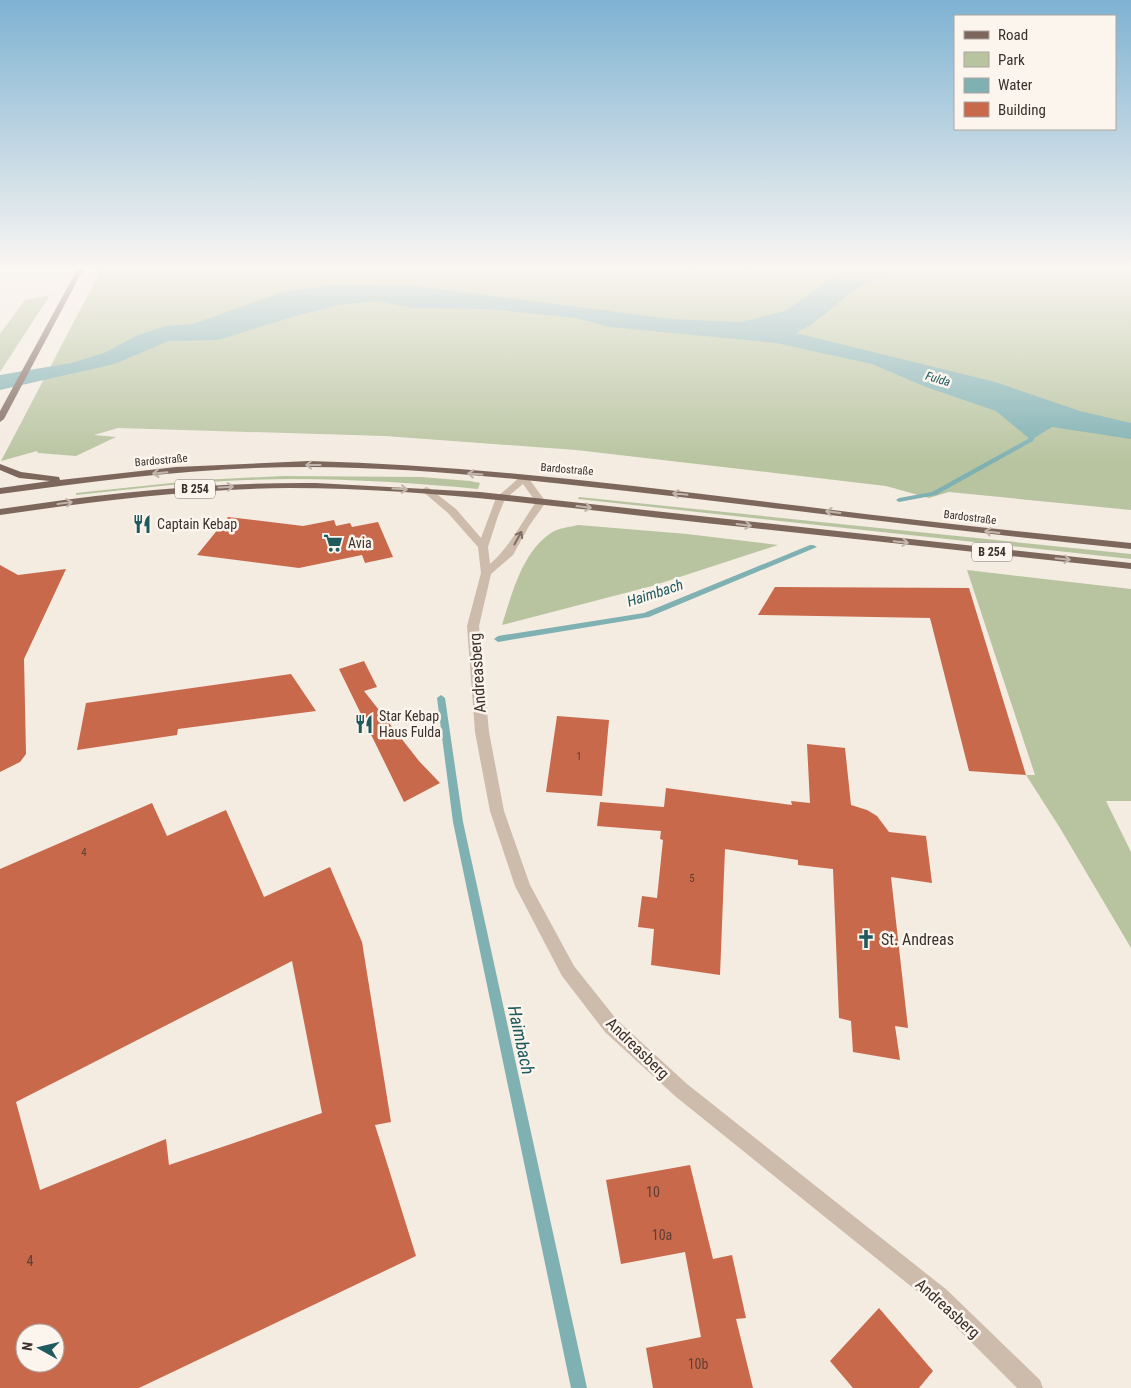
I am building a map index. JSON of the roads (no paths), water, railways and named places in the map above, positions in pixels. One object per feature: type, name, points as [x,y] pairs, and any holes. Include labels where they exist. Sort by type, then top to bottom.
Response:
[{"type":"main road","points":[[0,419],[46,333]]},
{"type":"main road","name":"Bardostraße","points":[[0,491],[209,468],[352,465],[524,478],[728,499],[1041,538],[1131,546]]},
{"type":"main road","points":[[0,467],[19,475],[79,481]]},
{"type":"main road","name":"B 254","points":[[0,512],[116,496],[216,488],[300,485],[426,490],[1131,566]]},
{"type":"main road","points":[[0,518],[16,510]]},
{"type":"street","name":"Andreasberg","points":[[524,478],[501,498],[483,547],[486,574],[473,626],[482,732],[497,811],[523,886],[568,970],[611,1026],[681,1090],[940,1297],[1032,1388]]},
{"type":"street","points":[[486,574],[509,553],[524,526],[541,502],[524,478]]},
{"type":"street","points":[[426,490],[452,511],[483,547]]},
{"type":"water","points":[[145,333],[241,333],[218,340],[169,341],[114,364],[0,390],[0,375],[71,363],[104,353]]},
{"type":"water","name":"Fulda","points":[[670,333],[796,333],[995,382],[1080,411],[1131,423],[1131,439],[1052,427],[1031,440],[996,411],[926,387],[872,364],[776,343]]},
{"type":"waterway","name":"Haimbach","points":[[899,500],[934,494],[1031,440],[1036,430]]},
{"type":"waterway","name":"Haimbach","points":[[498,639],[646,615],[813,547]]},
{"type":"waterway","name":"Haimbach","points":[[441,698],[458,822],[579,1388]]},
{"type":"place","name":"Captain Kebap","points":[[142,524]]},
{"type":"place","name":"Avia","points":[[333,543]]},
{"type":"place","name":"Star Kebap Haus Fulda","points":[[364,724]]},
{"type":"place","name":"St. Andreas","points":[[866,939]]}]
